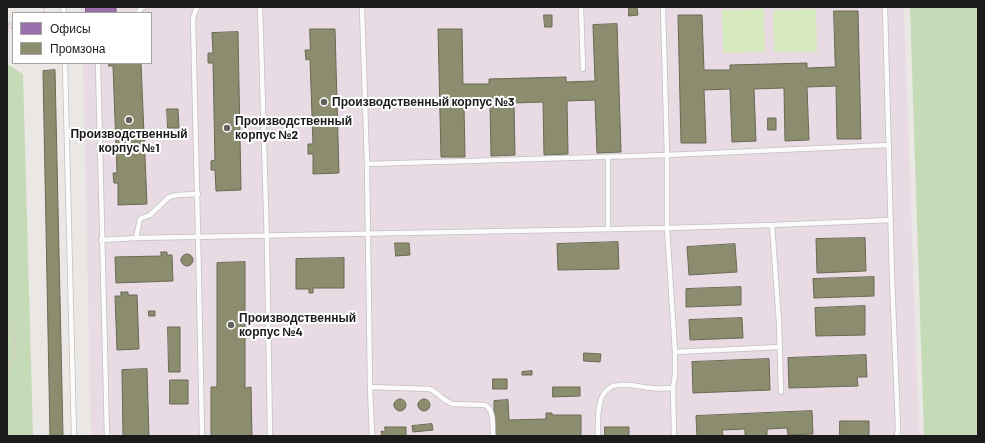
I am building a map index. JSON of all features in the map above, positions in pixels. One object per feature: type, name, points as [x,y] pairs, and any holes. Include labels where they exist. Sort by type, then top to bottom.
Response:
[{"type":"lane","points":[[197,7],[193,20],[198,194],[202,436]]},
{"type":"lane","points":[[260,7],[267,235],[270,436]]},
{"type":"lane","points":[[362,7],[367,164],[372,436]]},
{"type":"lane","points":[[581,7],[583,69]]},
{"type":"lane","points":[[663,7],[667,155],[667,228],[675,375],[673,388],[674,436]]},
{"type":"lane","points":[[885,7],[892,278],[898,428],[896,436]]},
{"type":"lane","points":[[65,64],[74,436]]},
{"type":"lane","points":[[98,64],[101,240],[107,436]]},
{"type":"lane","points":[[367,164],[667,155],[889,145]]},
{"type":"lane","points":[[608,157],[608,228]]},
{"type":"lane","points":[[136,238],[140,219],[150,215],[169,197],[198,194]]},
{"type":"lane","points":[[101,240],[267,235],[667,228],[891,220]]},
{"type":"lane","points":[[772,225],[779,322],[781,392]]},
{"type":"lane","points":[[674,352],[779,347]]},
{"type":"lane","points":[[598,436],[600,404],[604,393],[608,389],[619,385],[673,388]]},
{"type":"lane","points":[[370,387],[430,389],[453,404],[485,405],[492,413],[492,436]]},
{"type":"path","points":[[7,314],[16,344],[15,353],[10,364],[7,378]]},
{"type":"shaded area","points":[[81,7],[904,7],[919,436],[91,436],[83,64],[152,64],[152,12],[81,12]]},
{"type":"green space","points":[[910,7],[978,7],[978,436],[924,436]]},
{"type":"green space","points":[[764,9],[765,52],[723,53],[722,10]]},
{"type":"green space","points":[[816,9],[817,52],[774,52],[773,10]]},
{"type":"green space","points":[[7,64],[23,74],[33,436],[7,436]]},
{"type":"building: Офисы","points":[[86,7],[116,7],[116,12],[86,12]]},
{"type":"building: Промзона","points":[[629,7],[637,7],[638,15],[629,16]]},
{"type":"building: Промзона","points":[[834,11],[858,11],[861,139],[837,139],[836,86],[807,87],[809,140],[785,141],[784,88],[754,89],[756,141],[732,142],[730,89],[704,90],[706,143],[681,143],[678,15],[702,15],[704,70],[730,70],[730,65],[807,63],[807,68],[835,67]]},
{"type":"building: Промзона","points":[[544,15],[552,15],[552,27],[545,27]]},
{"type":"building: Промзона","points":[[617,24],[621,152],[597,153],[595,100],[567,101],[568,154],[544,155],[543,102],[514,103],[515,155],[491,156],[490,103],[464,104],[465,157],[441,157],[438,29],[462,29],[463,84],[489,84],[489,79],[566,77],[566,82],[595,81],[593,25]]},
{"type":"building: Промзона","name":"Производственный корпус №3","points":[[310,29],[335,29],[339,173],[313,174],[313,154],[308,154],[308,144],[313,144],[310,59],[306,60],[305,50],[310,50]]},
{"type":"building: Промзона","name":"Производственный корпус №2","points":[[238,32],[241,190],[216,191],[215,170],[211,170],[211,161],[215,160],[213,63],[208,63],[208,53],[213,53],[212,33]]},
{"type":"building: Промзона","name":"Производственный корпус №1","points":[[109,64],[141,64],[147,204],[118,205],[118,183],[114,183],[113,173],[117,173],[113,66],[109,66]]},
{"type":"building: Промзона","points":[[55,70],[63,436],[50,436],[43,71]]},
{"type":"building: Промзона","points":[[167,109],[178,109],[179,128],[168,128]]},
{"type":"building: Промзона","points":[[768,118],[776,118],[776,130],[768,130]]},
{"type":"building: Промзона","points":[[865,238],[866,271],[817,273],[816,239]]},
{"type":"building: Промзона","points":[[618,242],[619,269],[558,270],[557,244]]},
{"type":"building: Промзона","points":[[395,243],[409,243],[410,255],[396,256]]},
{"type":"building: Промзона","points":[[735,244],[737,272],[689,275],[687,247]]},
{"type":"building: Промзона","points":[[161,252],[167,252],[167,255],[172,255],[173,281],[116,283],[115,257],[161,256]]},
{"type":"building: Промзона","points":[[189,254],[192,255],[192,265],[185,266],[182,265],[181,258],[182,255]]},
{"type":"building: Промзона","points":[[344,258],[344,288],[313,288],[313,293],[309,293],[309,289],[296,289],[296,259]]},
{"type":"building: Промзона","name":"Производственный корпус №4","points":[[245,262],[245,388],[251,387],[252,436],[211,436],[211,387],[217,387],[217,263]]},
{"type":"building: Промзона","points":[[874,277],[874,296],[814,298],[813,279]]},
{"type":"building: Промзона","points":[[741,287],[741,305],[686,307],[686,289]]},
{"type":"building: Промзона","points":[[121,292],[128,292],[128,295],[137,295],[139,349],[117,350],[115,296],[121,296]]},
{"type":"building: Промзона","points":[[865,306],[865,335],[816,336],[815,308]]},
{"type":"building: Промзона","points":[[149,311],[155,311],[155,316],[149,316]]},
{"type":"building: Промзона","points":[[742,318],[743,338],[690,340],[689,320]]},
{"type":"building: Промзона","points":[[168,327],[180,327],[180,372],[169,372]]},
{"type":"building: Промзона","points":[[584,353],[601,354],[600,362],[584,361]]},
{"type":"building: Промзона","points":[[866,355],[867,377],[857,377],[858,386],[789,388],[788,358]]},
{"type":"building: Промзона","points":[[769,359],[770,390],[693,393],[692,362]]},
{"type":"building: Промзона","points":[[147,369],[149,436],[123,436],[122,370]]},
{"type":"building: Промзона","points":[[532,371],[532,375],[522,375],[522,372]]},
{"type":"building: Промзона","points":[[493,379],[507,379],[507,389],[493,389]]},
{"type":"building: Промзона","points":[[170,380],[188,380],[188,404],[170,404]]},
{"type":"building: Промзона","points":[[553,387],[580,387],[580,396],[553,397]]},
{"type":"building: Промзона","points":[[398,399],[402,399],[406,405],[402,411],[398,411],[394,407],[394,403]]},
{"type":"building: Промзона","points":[[422,399],[426,399],[430,405],[426,411],[422,411],[418,407],[418,403]]},
{"type":"building: Промзона","points":[[508,400],[509,420],[546,419],[546,413],[552,413],[552,415],[581,415],[581,436],[494,436],[494,401]]},
{"type":"building: Промзона","points":[[812,411],[813,434],[788,435],[787,428],[767,429],[767,436],[745,436],[745,429],[722,430],[723,436],[697,436],[696,416]]},
{"type":"building: Промзона","points":[[840,421],[869,421],[869,436],[840,436]]},
{"type":"building: Промзона","points":[[432,424],[433,430],[413,432],[412,426]]},
{"type":"building: Промзона","points":[[385,427],[406,427],[406,436],[382,436],[381,431],[385,432]]},
{"type":"building: Промзона","points":[[605,427],[629,427],[629,436],[605,436]]},
{"type":"place","name":"Производственный корпус №3","points":[[324,102]]},
{"type":"place","name":"Производственный корпус №1","points":[[129,120]]},
{"type":"place","name":"Производственный корпус №2","points":[[227,128]]},
{"type":"place","name":"Производственный корпус №4","points":[[231,325]]}]
